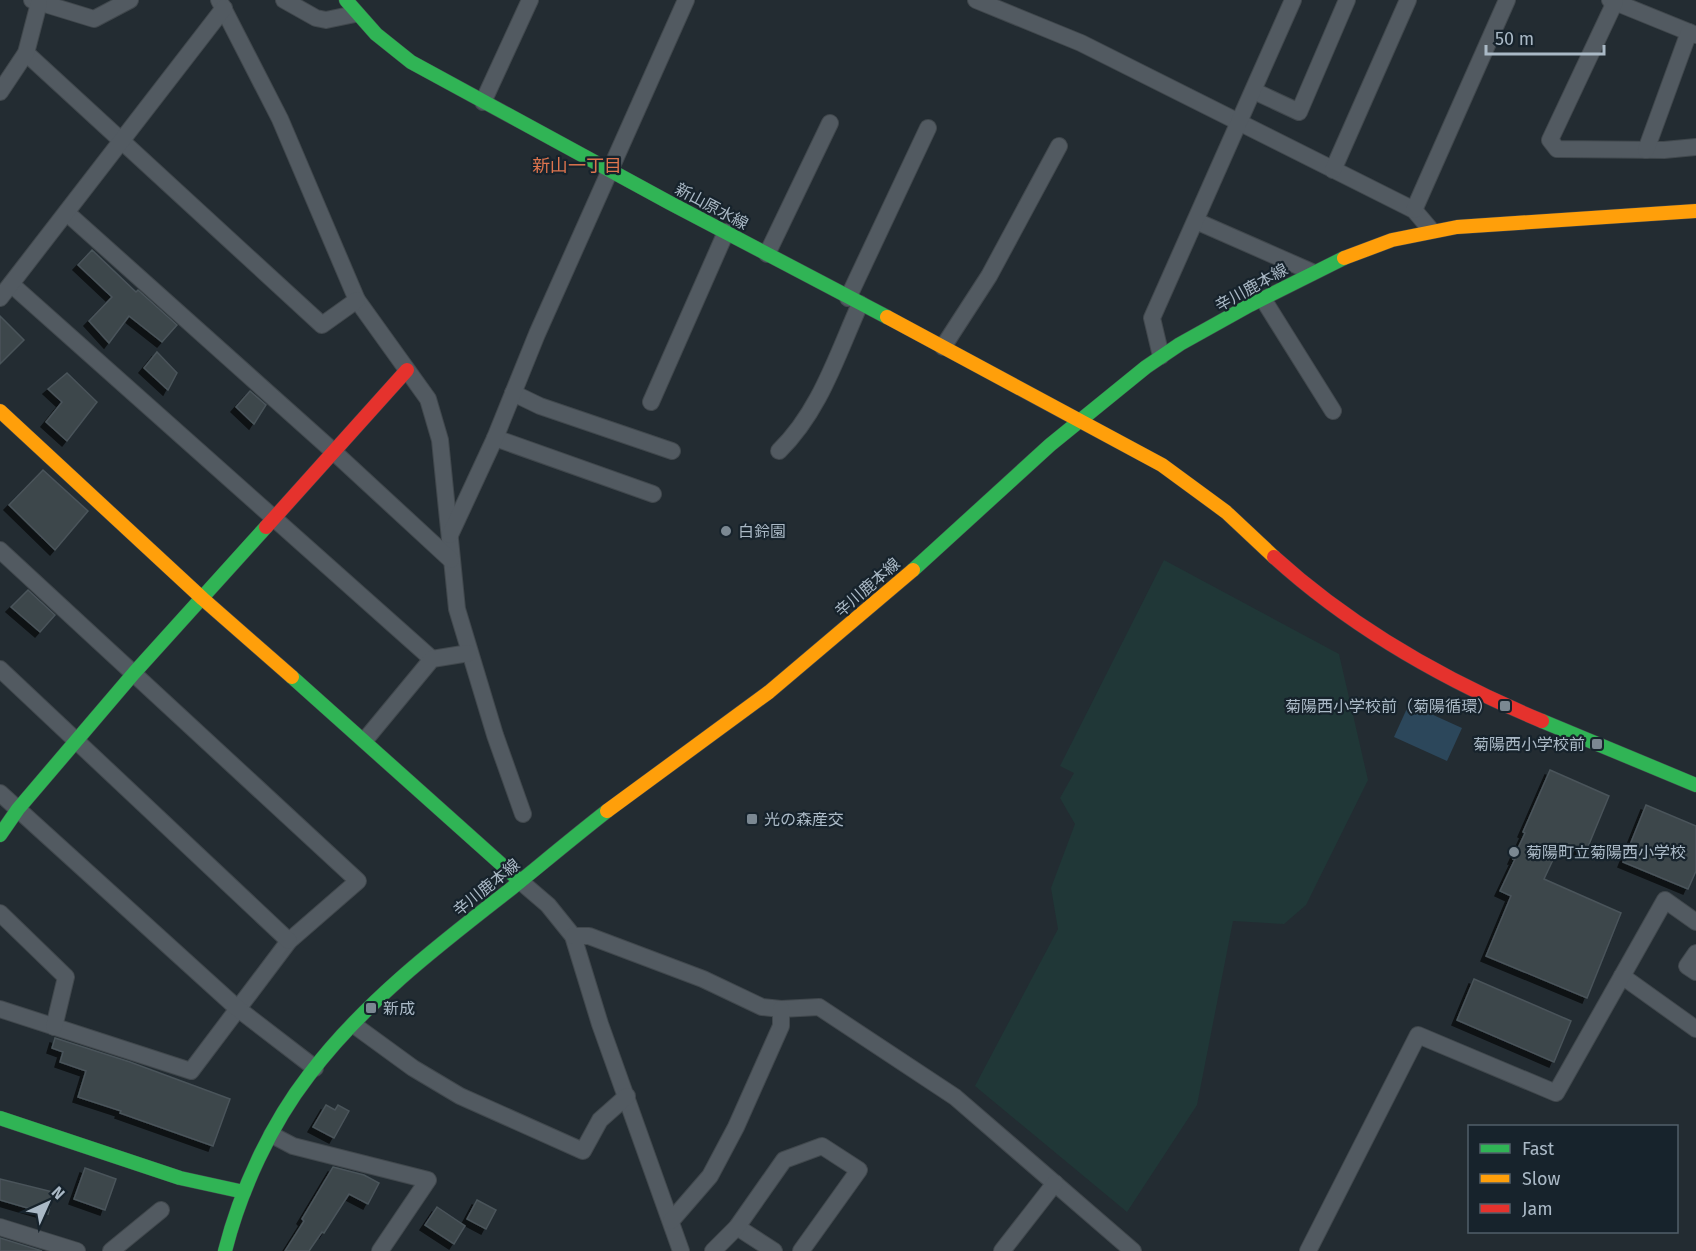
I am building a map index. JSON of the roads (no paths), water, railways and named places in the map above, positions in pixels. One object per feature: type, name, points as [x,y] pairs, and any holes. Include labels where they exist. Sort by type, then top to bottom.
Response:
[{"type":"main road","name":"新山原水線","points":[[351,7],[386,44],[411,62],[1162,465],[1226,512],[1290,571],[1355,621],[1426,666],[1505,706],[1696,785]]},
{"type":"main road","name":"辛川鹿本線","points":[[225,1251],[244,1192],[290,1103],[315,1068],[354,1025],[400,980],[475,915],[644,783],[756,703],[924,561],[1078,421],[1161,356],[1312,272],[1371,247],[1431,230],[1479,224],[1696,211]]},
{"type":"main road","points":[[0,835],[18,809],[134,673],[408,370]]},
{"type":"main road","points":[[0,411],[203,599],[520,881]]},
{"type":"main road","points":[[0,1118],[180,1178],[244,1192]]},
{"type":"street","points":[[94,19],[102,0]]},
{"type":"street","points":[[0,92],[26,53],[36,1],[94,19],[130,0]]},
{"type":"street","points":[[284,0],[316,18],[326,20],[351,7]]},
{"type":"street","points":[[483,102],[530,0]]},
{"type":"street","points":[[450,536],[495,438],[609,170],[686,0]]},
{"type":"street","points":[[1161,356],[1152,318],[1293,0]]},
{"type":"street","points":[[1254,91],[1299,112],[1347,0]]},
{"type":"street","points":[[1333,170],[1408,0]]},
{"type":"street","points":[[1414,210],[1507,0]]},
{"type":"street","points":[[1646,150],[1692,34],[1612,1],[1550,140],[1557,149],[1646,150],[1696,147]]},
{"type":"street","points":[[983,2],[1081,44],[1414,210],[1431,230]]},
{"type":"street","points":[[0,298],[67,213],[222,4],[280,119],[357,300],[428,399],[440,440],[457,609],[469,653],[523,814]]},
{"type":"street","points":[[26,53],[322,325],[357,300]]},
{"type":"street","points":[[767,254],[830,123]]},
{"type":"street","points":[[779,452],[795,436],[818,400],[854,301],[928,128]]},
{"type":"street","points":[[943,347],[989,276],[1059,146]]},
{"type":"street","points":[[67,213],[451,560]]},
{"type":"street","points":[[1196,221],[1312,272]]},
{"type":"street","points":[[651,402],[726,232]]},
{"type":"street","points":[[11,284],[432,659]]},
{"type":"street","points":[[1263,299],[1333,411]]},
{"type":"street","points":[[513,393],[540,406],[672,451]]},
{"type":"street","points":[[495,438],[653,494]]},
{"type":"street","points":[[0,550],[358,881],[289,941],[191,1071],[0,1009]]},
{"type":"street","points":[[364,740],[432,659],[469,653]]},
{"type":"street","points":[[0,669],[289,941]]},
{"type":"street","points":[[0,793],[237,1008],[315,1068]]},
{"type":"street","points":[[520,881],[548,905],[573,936],[600,1024],[681,1251]]},
{"type":"street","points":[[1308,1251],[1418,1035],[1556,1093],[1665,900],[1696,922]]},
{"type":"street","points":[[0,914],[66,977],[54,1027]]},
{"type":"street","points":[[573,936],[589,936],[703,979],[762,1007],[780,1009],[819,1007],[955,1097],[1133,1251]]},
{"type":"street","points":[[1696,953],[1687,966],[1696,972]]},
{"type":"street","points":[[1623,976],[1696,1029]]},
{"type":"street","points":[[671,1221],[710,1176],[781,1026],[780,1009]]},
{"type":"street","points":[[354,1025],[413,1068],[460,1096],[583,1151],[600,1120],[627,1096]]},
{"type":"street","points":[[272,1135],[293,1146],[428,1180],[380,1251]]},
{"type":"street","points":[[713,1251],[737,1227],[784,1160],[822,1146],[859,1170],[801,1251]]},
{"type":"street","points":[[1002,1251],[1055,1183]]},
{"type":"street","points":[[111,1251],[161,1210]]},
{"type":"street","points":[[0,1227],[76,1251]]},
{"type":"street","points":[[737,1227],[774,1251]]},
{"type":"water","points":[[1409,704],[1462,728],[1447,761],[1394,737]]},
{"type":"place","name":"白鈴園","points":[[726,531]]},
{"type":"place","name":"菊陽西小学校前（菊陽循環）","points":[[1505,706]]},
{"type":"place","name":"菊陽西小学校前","points":[[1597,744]]},
{"type":"place","name":"光の森産交","points":[[752,819]]},
{"type":"place","name":"菊陽町立菊陽西小学校","points":[[1514,852]]},
{"type":"place","name":"新成","points":[[371,1008]]},
{"type":"district","name":"新山一丁目","points":[[577,166]]}]
